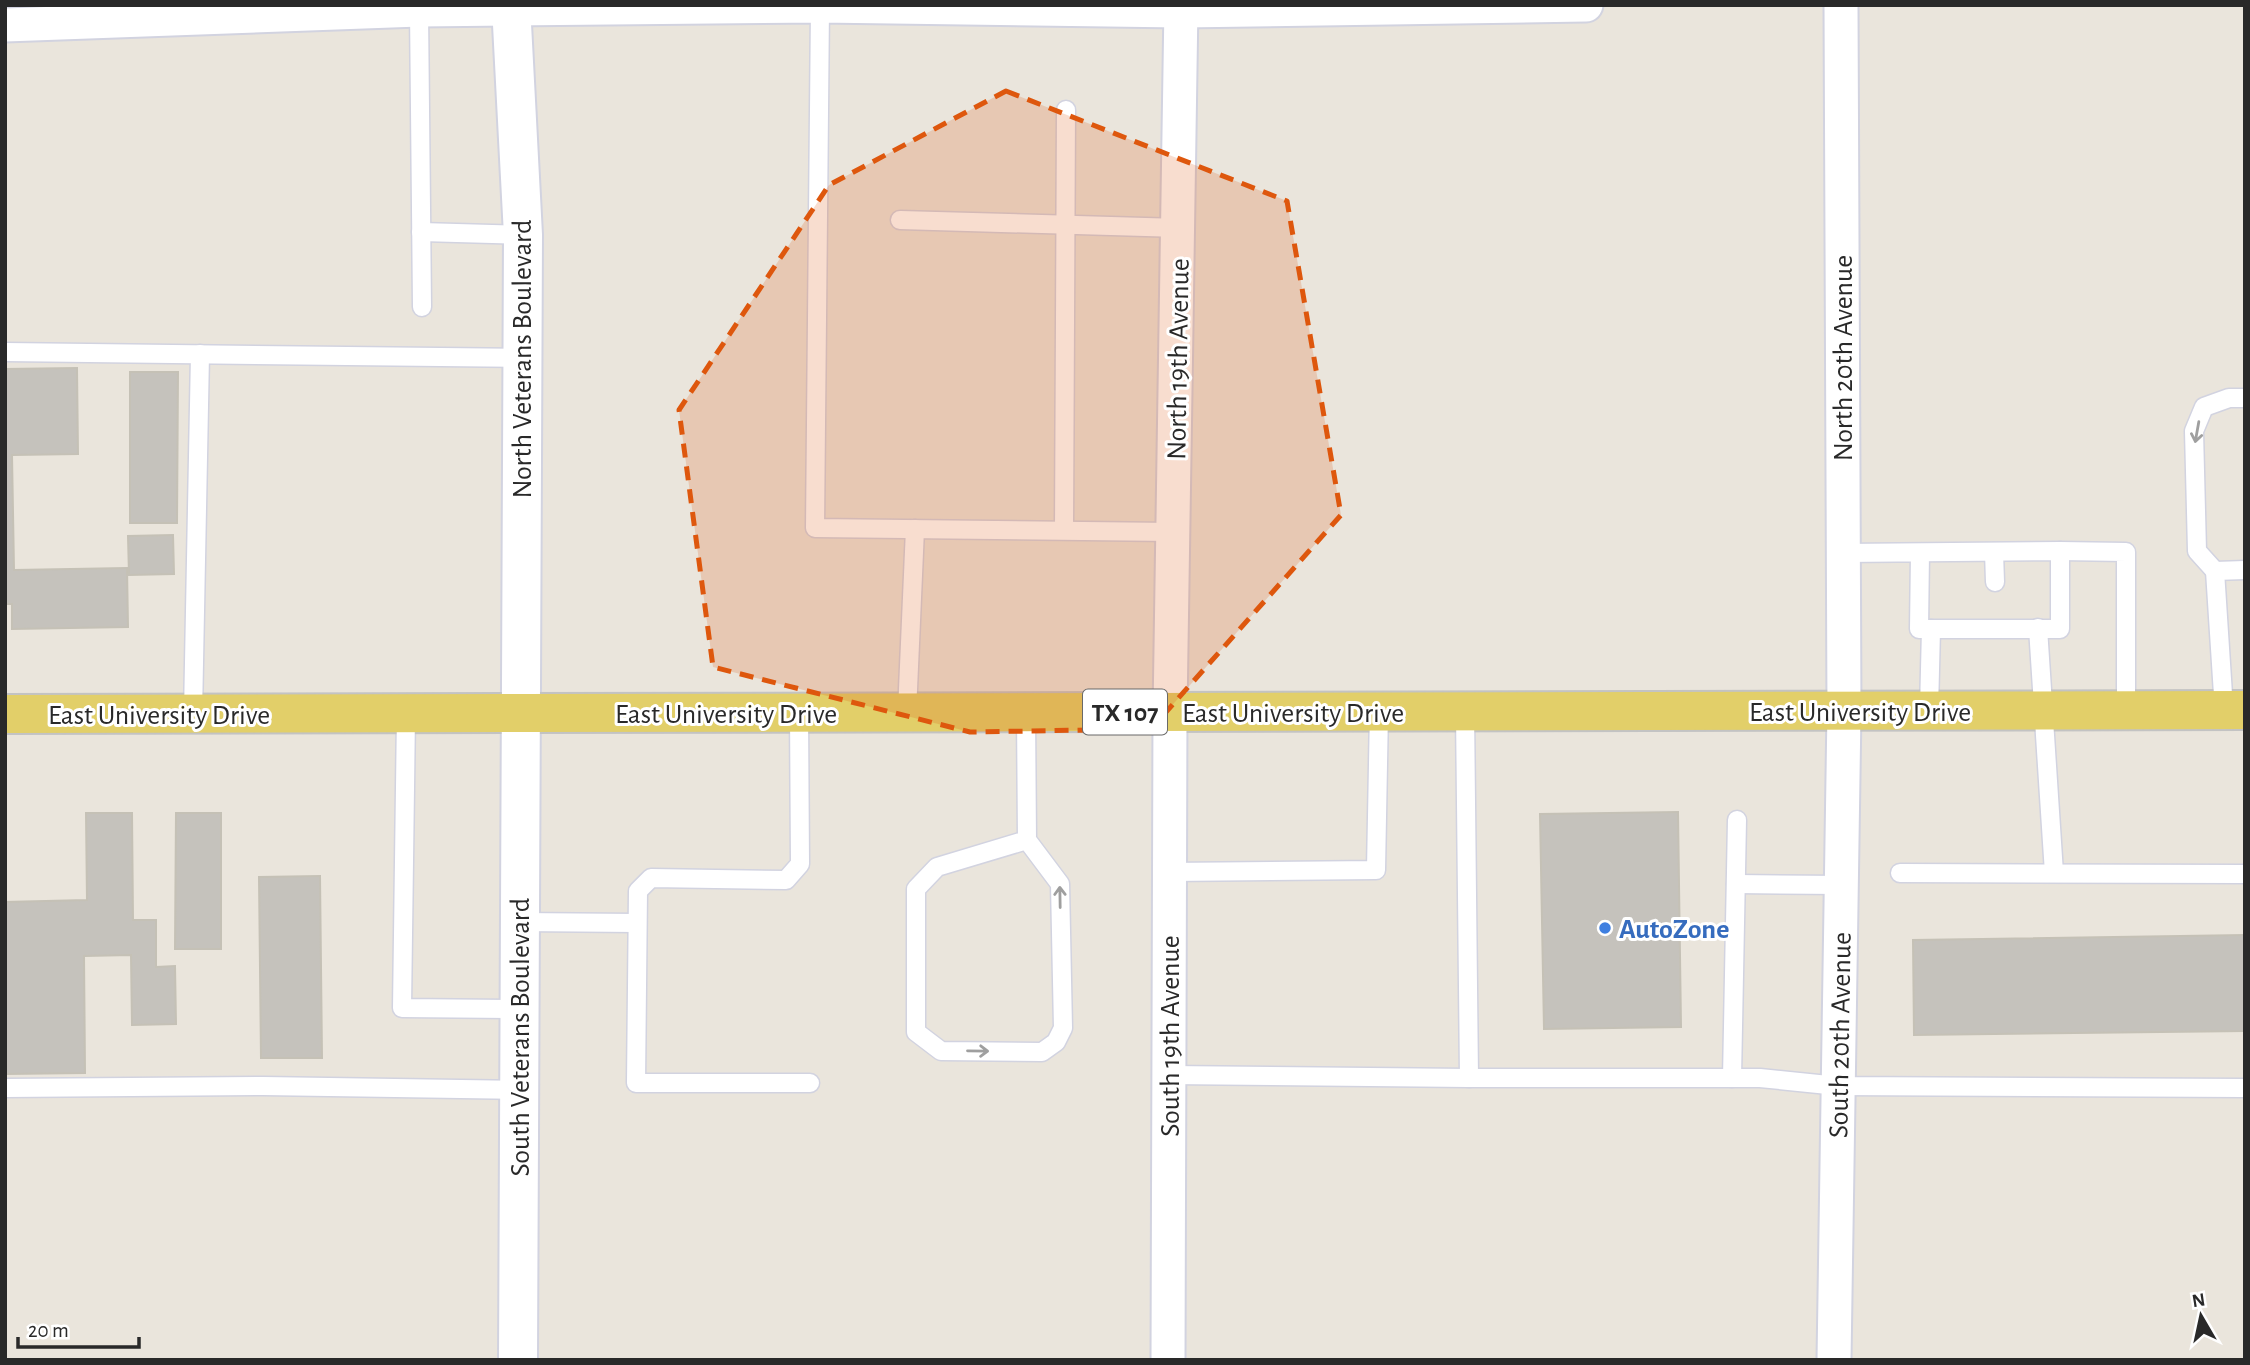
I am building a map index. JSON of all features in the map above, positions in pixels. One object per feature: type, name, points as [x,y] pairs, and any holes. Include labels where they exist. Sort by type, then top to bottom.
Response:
[{"type":"main road","name":"East University Drive","points":[[5,714],[2235,710]]},
{"type":"street","points":[[5,25],[511,7],[1181,8],[1586,5]]},
{"type":"street","name":"North 20th Avenue","points":[[1841,5],[1844,711]]},
{"type":"street","name":"North Veterans Boulevard","points":[[511,7],[523,235],[520,713]]},
{"type":"street","name":"North 19th Avenue","points":[[1170,712],[1180,228],[1181,8]]},
{"type":"street","name":"South 20th Avenue","points":[[1834,1360],[1844,711]]},
{"type":"street","name":"South 19th Avenue","points":[[1168,1360],[1170,712]]},
{"type":"street","name":"South Veterans Boulevard","points":[[519,1360],[520,713]]},
{"type":"lane","points":[[820,6],[815,528],[1173,532]]},
{"type":"lane","points":[[419,10],[422,307]]},
{"type":"lane","points":[[1064,530],[1066,110]]},
{"type":"lane","points":[[900,220],[1180,228]]},
{"type":"lane","points":[[421,232],[523,235]]},
{"type":"lane","points":[[5,352],[522,358]]},
{"type":"lane","points":[[193,714],[201,354]]},
{"type":"lane","points":[[2235,710],[2215,571],[2197,551],[2194,431],[2204,407],[2229,398],[2245,398]]},
{"type":"lane","points":[[907,712],[915,529]]},
{"type":"lane","points":[[1920,553],[1919,629],[1997,626],[2060,629],[2060,551]]},
{"type":"lane","points":[[1994,552],[1995,582]]},
{"type":"lane","points":[[1843,553],[2126,552],[2126,711]]},
{"type":"lane","points":[[2215,571],[2245,570]]},
{"type":"lane","points":[[2038,628],[2054,873]]},
{"type":"lane","points":[[1929,710],[1931,629]]},
{"type":"lane","points":[[1169,872],[1376,870],[1379,711]]},
{"type":"lane","points":[[1465,711],[1469,1078]]},
{"type":"lane","points":[[799,713],[800,864],[786,880],[652,878],[638,891],[636,1083],[810,1083]]},
{"type":"lane","points":[[1026,713],[1027,840],[1060,884],[1063,1028],[1056,1042],[1042,1052],[941,1051],[916,1032],[916,889],[937,867],[1027,840]]},
{"type":"lane","points":[[406,714],[402,1008],[519,1009]]},
{"type":"lane","points":[[1732,1078],[1737,820]]},
{"type":"lane","points":[[1900,873],[2245,874]]},
{"type":"lane","points":[[1736,884],[1841,885]]},
{"type":"lane","points":[[519,922],[637,923]]},
{"type":"lane","points":[[1169,1075],[1732,1078],[1838,1086],[2245,1088]]},
{"type":"lane","points":[[5,1088],[263,1086],[519,1090]]},
{"type":"highlighted area","points":[[1006,91],[1287,201],[1341,515],[1151,729],[970,732],[713,667],[679,410],[829,185]]},
{"type":"building","points":[[77,368],[78,454],[12,455],[14,570],[127,568],[128,627],[12,629],[12,604],[5,604],[5,369]]},
{"type":"building","points":[[130,372],[178,372],[177,523],[130,523]]},
{"type":"building","points":[[173,535],[174,574],[129,575],[128,536]]},
{"type":"building","points":[[1678,812],[1681,1027],[1544,1029],[1540,814]]},
{"type":"building","points":[[86,813],[132,813],[133,920],[156,920],[156,967],[175,966],[176,1024],[132,1025],[131,955],[84,956],[85,1073],[5,1074],[5,902],[87,900]]},
{"type":"building","points":[[176,813],[221,813],[221,949],[175,949]]},
{"type":"building","points":[[320,876],[322,1058],[261,1058],[259,877]]},
{"type":"building","points":[[2245,935],[2245,1031],[1914,1035],[1913,940]]},
{"type":"place","name":"AutoZone","points":[[1605,928]]}]
